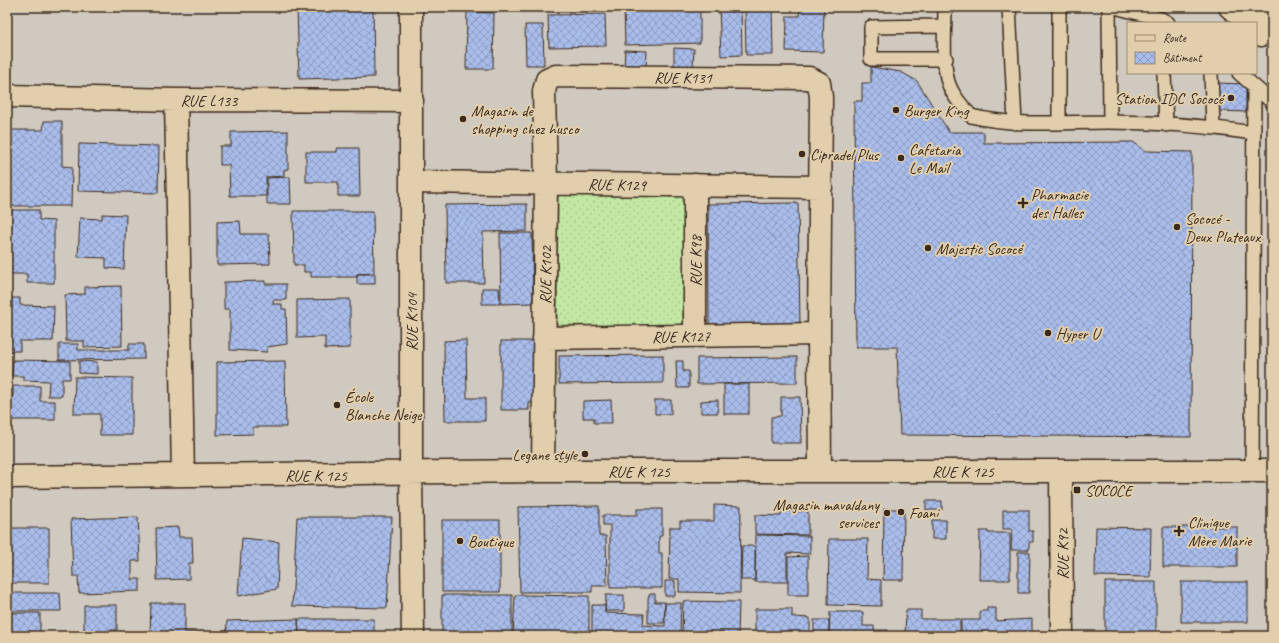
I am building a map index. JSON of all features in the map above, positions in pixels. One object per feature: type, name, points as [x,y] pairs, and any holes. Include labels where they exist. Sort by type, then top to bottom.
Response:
[{"type":"street","name":"RUE K104","points":[[411,7],[411,473],[413,636]]},
{"type":"street","points":[[1230,7],[1246,22]]},
{"type":"street","points":[[1255,7],[1259,34]]},
{"type":"street","name":"RUE K131","points":[[547,80],[556,76],[809,78],[819,83],[821,97],[821,187]]},
{"type":"street","name":"RUE K102","points":[[543,471],[546,183],[544,91],[547,80]]},
{"type":"street","name":"RUE L133","points":[[7,96],[176,100],[412,101]]},
{"type":"street","points":[[176,100],[183,475]]},
{"type":"street","name":"RUE K129","points":[[412,182],[821,187]]},
{"type":"street","name":"RUE K98","points":[[695,185],[695,336]]},
{"type":"street","points":[[820,471],[819,334],[821,187]]},
{"type":"street","name":"RUE K127","points":[[544,338],[819,334]]},
{"type":"street","name":"RUE K 125","points":[[7,477],[543,471],[1262,471]]},
{"type":"street","name":"RUE K92","points":[[1061,472],[1062,636]]},
{"type":"lane","points":[[946,7],[946,59],[948,82],[956,97],[971,116],[1015,123],[1110,122],[1213,127],[1254,133]]},
{"type":"lane","points":[[1009,7],[1015,123]]},
{"type":"lane","points":[[1059,7],[1060,123]]},
{"type":"lane","points":[[1109,7],[1110,122]]},
{"type":"lane","points":[[1115,7],[1164,22]]},
{"type":"lane","points":[[946,26],[871,27],[871,60],[946,59]]},
{"type":"lane","points":[[1164,74],[1166,125]]},
{"type":"lane","points":[[1211,74],[1213,127]]},
{"type":"lane","points":[[1240,74],[1272,102]]},
{"type":"lane","points":[[1254,87],[1262,471]]},
{"type":"green space","points":[[558,195],[684,196],[683,326],[557,325]]},
{"type":"building","points":[[297,7],[373,7],[374,77],[299,79]]},
{"type":"building","points":[[700,7],[700,43],[625,45],[624,8]]},
{"type":"building","points":[[719,7],[741,7],[742,55],[721,56]]},
{"type":"building","points":[[745,7],[772,7],[773,55],[746,55]]},
{"type":"building","points":[[800,7],[824,7],[823,52],[786,51],[787,16],[799,16]]},
{"type":"building","points":[[467,12],[494,13],[493,69],[466,69]]},
{"type":"building","points":[[605,14],[606,46],[549,47],[548,15]]},
{"type":"building","points":[[525,25],[543,25],[544,65],[526,65]]},
{"type":"building","points":[[674,48],[694,49],[693,66],[674,66]]},
{"type":"building","points":[[625,50],[647,51],[646,67],[624,67]]},
{"type":"building","points":[[871,67],[901,72],[917,81],[949,132],[984,132],[984,143],[1133,142],[1146,151],[1192,152],[1191,437],[900,435],[897,347],[856,347],[854,101],[862,101],[862,83],[871,83]]},
{"type":"building","name":"Station IDC Sococé","points":[[1217,83],[1246,84],[1246,112],[1217,111]]},
{"type":"building","points":[[44,121],[62,121],[62,166],[72,167],[71,206],[7,206],[7,130],[43,130]]},
{"type":"building","points":[[288,131],[288,169],[284,170],[284,176],[266,177],[266,196],[230,196],[229,165],[220,165],[220,146],[231,146],[231,132]]},
{"type":"building","points":[[79,144],[159,146],[158,193],[78,191]]},
{"type":"building","points":[[337,148],[359,148],[360,196],[338,196],[338,182],[306,182],[306,152],[337,152]]},
{"type":"building","points":[[290,177],[291,204],[267,204],[267,178]]},
{"type":"building","points":[[798,203],[800,325],[709,326],[708,204]]},
{"type":"building","points":[[527,204],[527,231],[483,232],[484,283],[446,283],[445,205]]},
{"type":"building","points":[[7,210],[39,210],[39,220],[54,221],[54,283],[27,283],[27,274],[7,274]]},
{"type":"building","points":[[293,211],[373,211],[374,273],[357,274],[357,277],[311,277],[311,272],[304,272],[304,265],[294,265]]},
{"type":"building","points":[[102,214],[126,215],[124,269],[106,268],[106,258],[78,257],[80,218],[102,219]]},
{"type":"building","points":[[240,221],[241,234],[269,234],[270,264],[217,265],[217,222]]},
{"type":"building","points":[[500,233],[532,233],[533,303],[501,304]]},
{"type":"building","points":[[357,274],[375,274],[375,284],[357,284]]},
{"type":"building","points":[[265,281],[265,284],[286,284],[286,300],[273,300],[273,304],[282,304],[282,309],[286,309],[287,344],[267,347],[267,352],[230,350],[230,309],[224,309],[224,282]]},
{"type":"building","points":[[121,286],[122,346],[84,347],[84,341],[66,341],[65,295],[85,294],[85,287]]},
{"type":"building","points":[[482,288],[499,288],[500,304],[482,304]]},
{"type":"building","points":[[7,298],[20,298],[20,305],[54,306],[53,341],[20,341],[20,351],[7,351]]},
{"type":"building","points":[[350,299],[350,348],[325,349],[325,337],[297,338],[297,300]]},
{"type":"building","points":[[466,340],[467,398],[485,398],[485,421],[445,421],[444,341]]},
{"type":"building","points":[[501,341],[535,341],[536,403],[529,403],[529,410],[501,410]]},
{"type":"building","points":[[59,344],[78,344],[78,350],[129,350],[129,344],[144,344],[144,359],[59,360]]},
{"type":"building","points":[[663,355],[663,383],[559,384],[559,356]]},
{"type":"building","points":[[797,357],[797,383],[697,384],[697,358]]},
{"type":"building","points":[[13,360],[70,361],[70,379],[62,379],[62,396],[48,396],[49,381],[23,380],[23,376],[12,376]]},
{"type":"building","points":[[79,361],[97,362],[97,374],[79,373]]},
{"type":"building","points":[[285,361],[286,427],[253,427],[253,434],[217,435],[217,362]]},
{"type":"building","points":[[676,361],[683,361],[683,371],[689,371],[689,388],[677,388]]},
{"type":"building","points":[[75,377],[132,378],[132,435],[100,435],[100,414],[74,414]]},
{"type":"building","points":[[724,384],[749,384],[749,414],[724,414]]},
{"type":"building","points":[[13,386],[40,386],[40,401],[55,401],[55,420],[8,420],[8,396],[13,396]]},
{"type":"building","points":[[781,397],[800,397],[801,443],[771,443],[771,417],[781,416]]},
{"type":"building","points":[[611,400],[612,423],[594,423],[594,418],[583,418],[583,401]]},
{"type":"building","points":[[655,400],[671,400],[671,414],[655,414]]},
{"type":"building","points":[[718,400],[718,413],[701,413],[701,401]]},
{"type":"building","points":[[926,501],[942,501],[942,510],[926,510]]},
{"type":"building","points":[[714,505],[741,506],[740,593],[679,592],[679,579],[669,579],[670,527],[680,527],[680,521],[714,521]]},
{"type":"building","points":[[599,506],[599,536],[606,536],[607,586],[592,586],[592,592],[520,592],[518,507]]},
{"type":"building","points":[[637,509],[662,509],[662,536],[659,536],[659,553],[662,553],[662,588],[610,588],[610,525],[603,525],[603,515],[637,515]]},
{"type":"building","points":[[884,509],[904,509],[903,580],[883,580]]},
{"type":"building","points":[[1003,510],[1029,510],[1029,531],[1033,531],[1033,542],[1029,542],[1029,550],[1011,550],[1012,529],[1003,529]]},
{"type":"building","points":[[781,511],[808,511],[808,535],[755,534],[755,515],[781,516]]},
{"type":"building","points":[[138,517],[140,561],[132,561],[132,579],[140,579],[140,591],[79,593],[78,576],[73,576],[71,519]]},
{"type":"building","points":[[297,517],[392,517],[387,608],[292,606]]},
{"type":"building","points":[[442,520],[500,520],[500,592],[442,592]]},
{"type":"building","points":[[932,520],[946,520],[946,539],[932,539]]},
{"type":"building","points":[[178,527],[179,537],[192,537],[193,563],[189,563],[189,579],[157,580],[156,528]]},
{"type":"building","points":[[1096,527],[1151,528],[1150,577],[1095,576]]},
{"type":"building","points":[[1163,527],[1237,527],[1237,567],[1163,567]]},
{"type":"building","points":[[7,528],[49,528],[49,583],[7,583]]},
{"type":"building","points":[[980,531],[988,531],[988,533],[1010,533],[1010,580],[979,580]]},
{"type":"building","points":[[756,535],[810,536],[810,554],[787,553],[787,582],[755,582]]},
{"type":"building","points":[[242,538],[279,542],[277,589],[238,596]]},
{"type":"building","points":[[829,539],[868,539],[867,579],[881,580],[881,606],[828,605]]},
{"type":"building","points":[[742,546],[755,546],[755,580],[741,580]]},
{"type":"building","points":[[1018,552],[1030,552],[1029,593],[1018,593]]},
{"type":"building","points":[[808,556],[808,595],[788,595],[788,557]]},
{"type":"building","points":[[665,581],[675,581],[675,596],[665,596]]},
{"type":"building","points":[[1105,582],[1156,582],[1156,636],[1105,636]]},
{"type":"building","points":[[1181,582],[1248,582],[1248,622],[1181,622]]},
{"type":"building","points":[[7,593],[60,593],[61,611],[7,611]]},
{"type":"building","points":[[650,594],[655,594],[655,602],[665,602],[664,623],[648,623],[648,598]]},
{"type":"building","points":[[442,595],[512,595],[512,636],[442,636]]},
{"type":"building","points":[[515,595],[589,596],[589,636],[513,636]]},
{"type":"building","points":[[606,595],[624,595],[624,611],[605,611]]},
{"type":"building","points":[[683,601],[739,602],[738,636],[682,636]]},
{"type":"building","points":[[151,603],[185,603],[185,632],[204,633],[204,636],[150,636]]},
{"type":"building","points":[[665,603],[681,603],[680,636],[592,636],[592,605],[605,605],[605,613],[644,614],[643,625],[665,626]]},
{"type":"building","points":[[84,605],[117,605],[117,630],[109,630],[109,636],[75,636],[75,633],[84,633]]},
{"type":"building","points":[[987,608],[996,608],[996,621],[1032,619],[1032,636],[961,636],[961,620],[980,620],[980,611],[987,611]]},
{"type":"building","points":[[755,609],[792,609],[792,617],[810,618],[810,636],[755,636]]},
{"type":"building","points":[[906,610],[921,610],[921,619],[960,619],[960,636],[905,636]]},
{"type":"building","points":[[830,612],[863,612],[863,626],[874,626],[874,630],[888,630],[888,636],[829,636]]},
{"type":"building","points":[[7,613],[40,613],[40,636],[7,636]]},
{"type":"building","points":[[298,619],[299,636],[226,636],[227,621]]},
{"type":"building","points":[[298,619],[374,619],[374,636],[299,636]]},
{"type":"building","points":[[814,620],[829,620],[829,636],[814,636]]},
{"type":"place","name":"Station IDC Sococé","points":[[1231,98]]},
{"type":"place","name":"Burger King","points":[[896,110]]},
{"type":"place","name":"Magasin de shopping chez husco","points":[[463,119]]},
{"type":"place","name":"Cipradel Plus","points":[[802,154]]},
{"type":"place","name":"Cafetaria Le Mail","points":[[901,158]]},
{"type":"place","name":"Pharmacie des Halles","points":[[1023,203]]},
{"type":"place","name":"Sococé - Deux Plateaux","points":[[1177,227]]},
{"type":"place","name":"Majestic Sococé","points":[[928,248]]},
{"type":"place","name":"Hyper U","points":[[1048,333]]},
{"type":"place","name":"École Blanche Neige","points":[[337,405]]},
{"type":"place","name":"Legane style","points":[[585,454]]},
{"type":"place","name":"SOCOCE","points":[[1077,490]]},
{"type":"place","name":"Foani","points":[[901,512]]},
{"type":"place","name":"Magasin mavaldany services","points":[[887,513]]},
{"type":"place","name":"Clinique Mère Marie","points":[[1179,531]]},
{"type":"place","name":"Boutique","points":[[460,541]]}]
